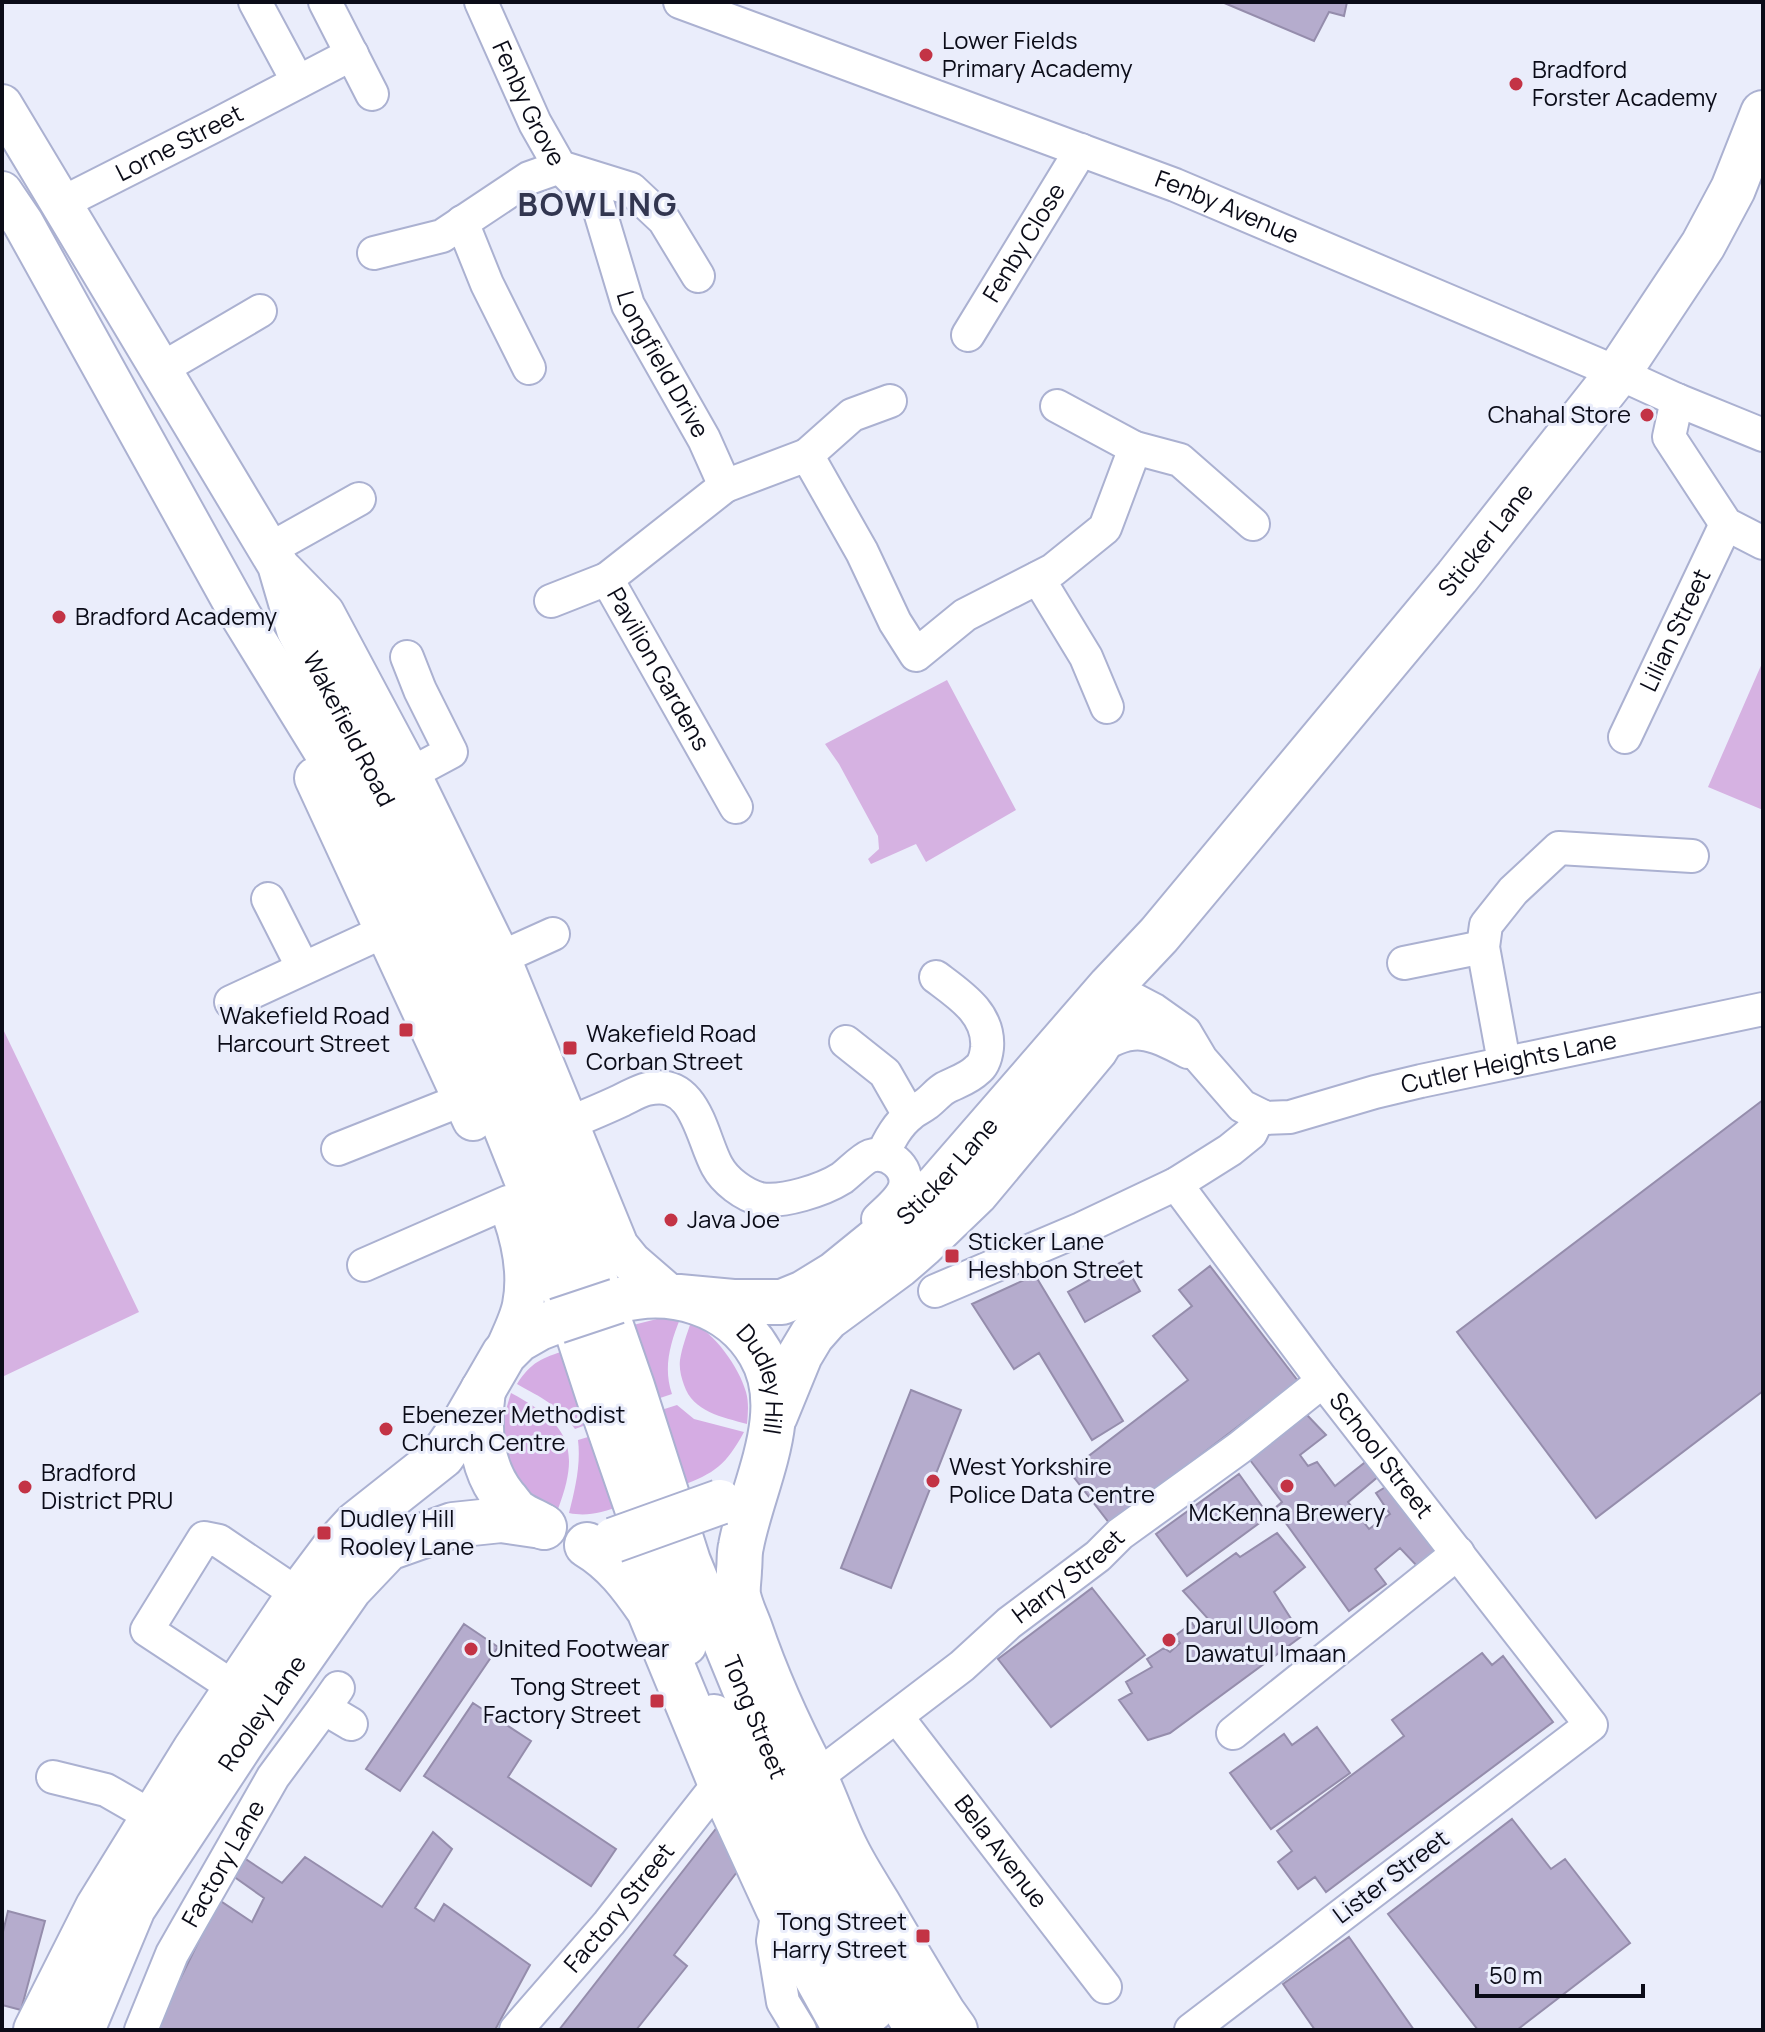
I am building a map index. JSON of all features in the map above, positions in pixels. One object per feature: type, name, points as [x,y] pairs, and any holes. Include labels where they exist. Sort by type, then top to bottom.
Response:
[{"type":"highway","name":"Sticker Lane","points":[[674,1296],[733,1302],[782,1302],[835,1274],[904,1218],[939,1184],[1012,1098],[1119,992],[1159,935],[1457,577],[1618,373],[1703,245],[1733,189],[1763,113]]},
{"type":"highway","name":"Sticker Lane","points":[[774,1418],[800,1355],[812,1335],[827,1318],[899,1265],[976,1193],[1095,1050],[1119,992]]},
{"type":"highway","name":"Dudley Hill","points":[[494,1371],[518,1340],[539,1328],[638,1296],[674,1296],[716,1310],[747,1335],[760,1353],[774,1394],[774,1418],[761,1470],[720,1502],[601,1543]]},
{"type":"highway","points":[[494,1371],[480,1409],[489,1472],[499,1491],[516,1511],[567,1540],[601,1543],[606,1557],[632,1585],[649,1610],[720,1782],[778,1908],[846,2030]]},
{"type":"highway","name":"Rooley Lane","points":[[36,2030],[98,1907],[235,1688],[299,1595],[356,1524],[442,1456],[494,1371]]},
{"type":"highway","points":[[761,1470],[740,1548],[738,1593],[757,1649],[787,1724],[815,1778],[847,1852],[955,2030]]},
{"type":"highway","name":"Rooley Lane","points":[[82,2030],[133,1908],[350,1588],[388,1548],[453,1525],[501,1520],[542,1526]]},
{"type":"main road","name":"Wakefield Road","points":[[2,105],[273,558],[297,630],[440,905],[564,1185],[634,1386]]},
{"type":"main road","name":"Wakefield Road","points":[[2,192],[23,223],[241,616],[380,842],[458,1013],[531,1196],[597,1398]]},
{"type":"main road","points":[[273,558],[324,613],[410,774],[500,958],[618,1246],[631,1262],[674,1296]]},
{"type":"main road","points":[[241,616],[464,1099],[522,1242],[525,1273],[523,1307],[494,1371]]},
{"type":"main road","name":"Tong Street","points":[[634,1386],[690,1561],[802,1833],[916,2030]]},
{"type":"main road","name":"Tong Street","points":[[597,1398],[658,1575],[723,1737],[837,1956],[886,2030]]},
{"type":"street","points":[[255,2],[298,82]]},
{"type":"street","points":[[325,2],[372,94]]},
{"type":"street","name":"Fenby Grove","points":[[481,2],[535,123],[560,167],[631,189],[664,220],[698,276]]},
{"type":"street","name":"Fenby Avenue","points":[[680,2],[1175,185],[1763,435]]},
{"type":"street","name":"Lorne Street","points":[[60,204],[352,54]]},
{"type":"street","name":"Fenby Close","points":[[968,335],[1081,150]]},
{"type":"street","points":[[374,253],[442,236],[529,178],[560,167]]},
{"type":"street","name":"Longfield Drive","points":[[560,167],[598,205],[628,305],[704,439],[725,486]]},
{"type":"street","points":[[462,222],[487,284],[529,368]]},
{"type":"street","points":[[161,369],[260,311]]},
{"type":"street","points":[[1677,400],[1669,437],[1726,524],[1763,543]]},
{"type":"street","points":[[725,486],[807,455],[852,415],[890,401]]},
{"type":"street","points":[[1057,406],[1135,448],[1180,460],[1253,524]]},
{"type":"street","points":[[807,455],[862,552],[895,622],[916,655],[965,615],[1053,570],[1105,528],[1135,448]]},
{"type":"street","name":"Pavilion Gardens","points":[[725,486],[607,579],[736,807]]},
{"type":"street","points":[[273,558],[359,499]]},
{"type":"street","name":"Lilian Street","points":[[1625,737],[1726,524]]},
{"type":"street","points":[[1038,578],[1086,657],[1107,707]]},
{"type":"street","points":[[551,601],[607,579]]},
{"type":"street","points":[[407,657],[451,752],[410,774]]},
{"type":"street","points":[[1504,1062],[1483,947],[1486,925],[1513,891],[1559,848],[1692,856]]},
{"type":"street","points":[[270,898],[303,968]]},
{"type":"street","points":[[231,1002],[385,931]]},
{"type":"street","points":[[500,958],[553,934]]},
{"type":"street","points":[[1404,963],[1483,947]]},
{"type":"street","points":[[883,1155],[886,1145],[909,1115],[984,1063],[987,1051],[984,1022],[971,1005],[936,977]]},
{"type":"street","points":[[935,1291],[1081,1229],[1176,1184],[1251,1133],[1259,1116],[1242,1106],[1201,1059],[1185,1032],[1154,1010],[1119,992]]},
{"type":"street","name":"Cutler Heights Lane","points":[[1259,1116],[1290,1117],[1375,1092],[1504,1062],[1516,1062],[1763,1009]]},
{"type":"street","points":[[1095,1050],[1114,1037],[1136,1033],[1154,1036],[1201,1059]]},
{"type":"street","points":[[846,1042],[885,1073],[909,1115]]},
{"type":"street","points":[[569,1123],[646,1089],[663,1087],[689,1102],[725,1178],[760,1199],[775,1199],[821,1189],[874,1155],[896,1161],[905,1173],[905,1187],[882,1215],[836,1255],[835,1274]]},
{"type":"street","points":[[338,1149],[464,1099]]},
{"type":"street","name":"School Street","points":[[1176,1184],[1323,1381],[1591,1725]]},
{"type":"street","points":[[364,1265],[508,1202]]},
{"type":"street","name":"Harry Street","points":[[815,1778],[962,1666],[1009,1623],[1098,1556],[1120,1534],[1239,1448],[1323,1381]]},
{"type":"street","name":"Rooley Lane","points":[[235,1688],[147,1630],[204,1538],[219,1541],[299,1595]]},
{"type":"street","points":[[1233,1733],[1458,1553]]},
{"type":"street","name":"Factory Lane","points":[[141,2030],[172,1954],[273,1777],[338,1707]]},
{"type":"street","name":"Bela Avenue","points":[[897,1717],[1105,1987]]},
{"type":"street","name":"Lister Street","points":[[1191,2030],[1591,1725]]},
{"type":"street","points":[[53,1777],[106,1790],[153,1817]]},
{"type":"street","name":"Factory Street","points":[[516,2030],[609,1923],[720,1782]]},
{"type":"street","points":[[778,1908],[773,1941],[783,2002],[800,2030]]},
{"type":"shaded area","points":[[1763,661],[1763,810],[1708,787]]},
{"type":"shaded area","points":[[947,680],[1016,810],[926,862],[916,844],[871,864],[868,859],[879,849],[878,836],[825,744]]},
{"type":"shaded area","points":[[2,1027],[139,1312],[2,1377]]},
{"type":"shaded area","points":[[665,1317],[680,1319],[669,1356],[668,1375],[672,1394],[651,1401],[625,1327]]},
{"type":"shaded area","points":[[691,1322],[717,1342],[738,1372],[747,1396],[747,1424],[710,1412],[688,1394],[680,1363]]},
{"type":"shaded area","points":[[567,1350],[594,1422],[575,1429],[555,1407],[517,1384],[538,1362]]},
{"type":"shaded area","points":[[511,1393],[545,1415],[557,1426],[564,1439],[569,1469],[558,1509],[526,1489],[508,1462],[503,1430]]},
{"type":"shaded area","points":[[677,1405],[694,1419],[744,1432],[731,1453],[718,1466],[703,1477],[681,1486],[655,1412]]},
{"type":"shaded area","points":[[598,1434],[621,1506],[589,1514],[569,1513],[578,1468],[578,1440]]},
{"type":"building","points":[[1222,2],[1347,2],[1344,16],[1329,12],[1314,41]]},
{"type":"building","points":[[1763,1100],[1763,1391],[1596,1518],[1457,1332]]},
{"type":"building","points":[[1123,1261],[1140,1291],[1085,1322],[1068,1292]]},
{"type":"building","points":[[1210,1266],[1298,1381],[1110,1524],[1069,1471],[1188,1380],[1153,1336],[1192,1306],[1179,1290]]},
{"type":"building","points":[[1035,1275],[1123,1421],[1092,1440],[1039,1353],[1014,1369],[972,1304]]},
{"type":"building","points":[[911,1390],[961,1410],[891,1588],[841,1568]]},
{"type":"building","points":[[1307,1415],[1326,1435],[1300,1455],[1308,1466],[1317,1462],[1335,1486],[1368,1460],[1380,1475],[1348,1502],[1369,1529],[1390,1514],[1376,1493],[1387,1486],[1441,1548],[1417,1566],[1400,1548],[1375,1569],[1386,1584],[1349,1611],[1275,1508],[1282,1502],[1250,1460]]},
{"type":"building","points":[[1239,1474],[1269,1516],[1187,1576],[1156,1534]]},
{"type":"building","points":[[1277,1533],[1305,1567],[1274,1592],[1302,1636],[1170,1733],[1148,1740],[1119,1700],[1132,1693],[1126,1682],[1152,1667],[1147,1659],[1164,1648],[1170,1652],[1180,1643],[1175,1636],[1192,1623],[1198,1632],[1211,1622],[1183,1591],[1236,1553],[1240,1557]]},
{"type":"building","points":[[1092,1588],[1145,1655],[1051,1727],[998,1659]]},
{"type":"building","points":[[464,1624],[498,1647],[400,1791],[366,1769]]},
{"type":"building","points":[[1482,1653],[1492,1665],[1503,1656],[1553,1722],[1326,1892],[1315,1877],[1298,1889],[1278,1862],[1292,1851],[1277,1831],[1404,1736],[1392,1720]]},
{"type":"building","points":[[473,1703],[531,1741],[508,1777],[616,1849],[591,1886],[424,1776]]},
{"type":"building","points":[[1317,1727],[1350,1773],[1271,1829],[1230,1773],[1284,1734],[1292,1745]]},
{"type":"building","points":[[1512,1819],[1551,1869],[1565,1859],[1630,1943],[1517,2030],[1478,2030],[1388,1914]]},
{"type":"building","points":[[718,1826],[740,1868],[674,1955],[687,1966],[636,2030],[559,2030]]},
{"type":"building","points":[[433,1832],[452,1849],[415,1908],[434,1921],[444,1904],[530,1965],[495,2030],[155,2030],[219,1900],[252,1922],[264,1898],[233,1876],[244,1858],[282,1883],[305,1857],[382,1907]]},
{"type":"building","points":[[8,1911],[45,1921],[21,2010],[2,2005],[2,1936]]},
{"type":"building","points":[[1349,1937],[1414,2030],[1315,2030],[1283,1984]]},
{"type":"place","name":"Lower Fields Primary Academy","points":[[926,55]]},
{"type":"place","name":"Bradford Forster Academy","points":[[1516,84]]},
{"type":"place","name":"Chahal Store","points":[[1647,415]]},
{"type":"place","name":"Bradford Academy","points":[[59,617]]},
{"type":"place","name":"Wakefield Road Harcourt Street","points":[[406,1030]]},
{"type":"place","name":"Wakefield Road Corban Street","points":[[570,1048]]},
{"type":"place","name":"Java Joe","points":[[671,1220]]},
{"type":"place","name":"Sticker Lane Heshbon Street","points":[[952,1256]]},
{"type":"place","name":"Ebenezer Methodist Church Centre","points":[[386,1429]]},
{"type":"place","name":"West Yorkshire Police Data Centre","points":[[933,1481]]},
{"type":"place","name":"McKenna Brewery","points":[[1287,1486]]},
{"type":"place","name":"Bradford District PRU","points":[[25,1487]]},
{"type":"place","name":"Dudley Hill Rooley Lane","points":[[324,1533]]},
{"type":"place","name":"Darul Uloom Dawatul Imaan","points":[[1169,1640]]},
{"type":"place","name":"United Footwear","points":[[471,1649]]},
{"type":"place","name":"Tong Street Factory Street","points":[[657,1701]]},
{"type":"place","name":"Tong Street Harry Street","points":[[923,1936]]},
{"type":"district","name":"BOWLING","points":[[598,205]]}]
